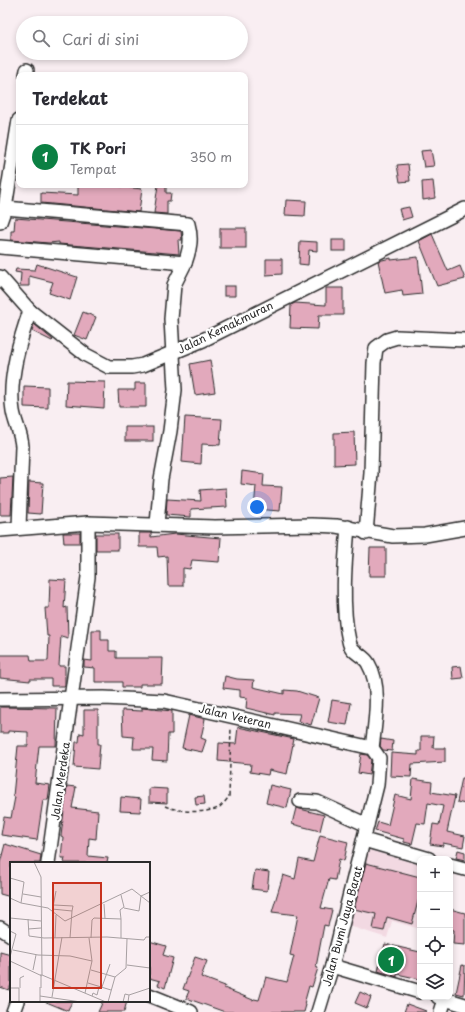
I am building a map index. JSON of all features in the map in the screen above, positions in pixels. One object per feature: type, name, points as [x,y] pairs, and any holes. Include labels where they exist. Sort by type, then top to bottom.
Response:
[{"type":"street","points":[[0,222],[5,208],[16,139]]},
{"type":"street","points":[[5,208],[188,224],[190,240],[185,263],[174,285],[171,319],[171,353],[175,390],[170,430],[161,479],[157,524]]},
{"type":"street","name":"Jalan Kemakmuran","points":[[0,277],[30,311],[86,355],[109,367],[138,366],[203,340],[465,209]]},
{"type":"street","points":[[0,247],[185,263]]},
{"type":"street","points":[[19,528],[22,446],[21,436],[13,410],[12,398],[16,360],[30,311]]},
{"type":"street","points":[[366,532],[371,473],[374,363],[376,348],[387,340],[397,338],[465,340]]},
{"type":"street","points":[[0,530],[88,523],[250,527],[320,525],[348,527],[378,535],[406,536],[465,528]]},
{"type":"street","name":"Jalan Merdeka","points":[[48,862],[88,577],[88,523]]},
{"type":"street","points":[[348,527],[345,592],[347,631],[351,648],[367,662],[370,668],[376,690],[377,701],[372,748],[379,758],[379,766],[377,785],[364,840],[419,856]]},
{"type":"street","name":"Jalan Veteran","points":[[0,699],[111,698],[164,701],[211,710],[231,717],[290,728],[372,748]]},
{"type":"street","points":[[300,801],[317,802],[367,825]]},
{"type":"street","name":"Jalan Bumi Jaya Barat","points":[[318,1012],[332,966],[364,840]]},
{"type":"street","points":[[453,866],[465,869]]},
{"type":"street","points":[[0,928],[10,935]]},
{"type":"street","points":[[0,934],[10,936]]},
{"type":"street","points":[[332,966],[417,991]]},
{"type":"street","points":[[150,995],[191,1012]]},
{"type":"street","points":[[441,1000],[441,1012]]},
{"type":"street","points":[[448,1000],[465,1005]]},
{"type":"street","points":[[13,1012],[17,1002]]},
{"type":"path","points":[[165,806],[182,812],[199,811],[219,808],[229,797],[231,717]]},
{"type":"shaded area","points":[[369,850],[417,864],[417,928],[392,921],[387,938],[346,925]]},
{"type":"building","points":[[431,150],[434,166],[424,167],[421,151]]},
{"type":"building","points":[[408,164],[410,181],[400,182],[397,165]]},
{"type":"building","points":[[433,181],[435,198],[423,200],[422,182]]},
{"type":"building","points":[[78,188],[142,189],[139,212],[41,203],[41,193],[78,195]]},
{"type":"building","points":[[158,188],[166,188],[166,193],[171,193],[170,201],[167,201],[167,214],[154,213]]},
{"type":"building","points":[[286,200],[306,201],[305,216],[285,215]]},
{"type":"building","points":[[409,207],[412,217],[402,220],[399,209]]},
{"type":"building","points":[[15,218],[181,231],[182,240],[178,240],[179,254],[59,244],[59,242],[49,243],[11,240],[11,231],[14,231]]},
{"type":"building","points":[[220,228],[246,228],[246,248],[220,248]]},
{"type":"building","points":[[432,234],[448,271],[460,266],[465,279],[437,286],[419,241]]},
{"type":"building","points":[[332,240],[346,240],[346,251],[332,251]]},
{"type":"building","points":[[300,241],[317,242],[317,251],[309,250],[308,265],[299,264]]},
{"type":"building","points":[[418,257],[422,294],[403,296],[402,290],[385,293],[378,261],[391,258],[391,260]]},
{"type":"building","points":[[266,259],[282,259],[282,274],[266,275]]},
{"type":"building","points":[[37,264],[77,277],[70,300],[49,293],[53,282],[29,276],[29,286],[20,286],[21,273],[15,272],[16,269],[35,270]]},
{"type":"building","points":[[224,286],[235,286],[235,296],[224,296]]},
{"type":"building","points":[[326,288],[343,288],[343,315],[319,315],[318,329],[290,328],[291,305],[295,303],[326,305]]},
{"type":"building","points":[[83,312],[96,317],[87,340],[74,335]]},
{"type":"building","points":[[34,324],[53,340],[52,341],[32,331]]},
{"type":"building","points":[[210,360],[215,392],[195,395],[190,364]]},
{"type":"building","points":[[67,381],[105,382],[104,408],[66,405]]},
{"type":"building","points":[[135,383],[146,383],[146,407],[119,407],[118,390],[135,390]]},
{"type":"building","points":[[24,386],[48,387],[48,408],[24,407]]},
{"type":"building","points":[[185,417],[222,419],[220,445],[202,444],[201,464],[182,462]]},
{"type":"building","points":[[125,427],[153,427],[153,441],[125,441]]},
{"type":"building","points":[[354,432],[355,464],[334,465],[334,433]]},
{"type":"building","points":[[242,471],[264,474],[263,486],[282,487],[280,511],[254,509],[256,486],[241,484]]},
{"type":"building","points":[[13,477],[11,515],[0,515],[0,478]]},
{"type":"building","points":[[29,482],[43,483],[41,514],[28,513]]},
{"type":"building","points":[[226,488],[227,507],[191,509],[191,517],[166,515],[167,499],[201,501],[200,490]]},
{"type":"building","points":[[63,533],[80,533],[80,543],[64,543]]},
{"type":"building","points":[[139,533],[151,533],[151,537],[175,534],[221,538],[219,562],[192,560],[190,569],[183,568],[183,586],[168,586],[167,556],[158,557],[157,547],[139,547]]},
{"type":"building","points":[[96,534],[118,534],[118,550],[96,550]]},
{"type":"building","points":[[370,548],[386,548],[386,576],[369,576]]},
{"type":"building","points":[[50,579],[66,580],[64,608],[67,607],[68,638],[61,636],[59,666],[65,666],[65,686],[51,686],[51,679],[30,679],[30,681],[0,678],[0,655],[30,655],[31,661],[48,661],[49,636],[47,636],[45,608],[49,608]]},
{"type":"building","points":[[92,630],[101,630],[101,640],[109,640],[109,651],[116,651],[116,658],[163,658],[162,684],[140,684],[140,687],[122,687],[122,682],[95,682],[95,668],[84,667],[84,660],[92,661]]},
{"type":"building","points":[[461,666],[463,678],[453,679],[452,667]]},
{"type":"building","points":[[225,676],[237,679],[254,680],[253,687],[284,694],[284,690],[297,691],[319,698],[311,725],[298,721],[300,714],[275,713],[275,715],[246,708],[247,698],[240,697],[240,690],[223,688]]},
{"type":"building","points":[[332,700],[351,703],[347,725],[328,722]]},
{"type":"building","points":[[0,707],[57,708],[56,746],[39,746],[35,783],[50,785],[48,800],[43,800],[37,840],[1,835],[4,817],[11,818],[15,797],[13,796],[18,746],[28,746],[28,732],[8,731],[8,733],[0,733]]},
{"type":"building","points":[[142,708],[172,711],[172,734],[168,734],[167,761],[152,760],[153,749],[133,749],[134,737],[123,736],[122,710],[142,711]]},
{"type":"building","points":[[84,710],[98,710],[98,744],[100,744],[98,769],[74,767],[76,742],[79,742],[80,733],[84,734]]},
{"type":"building","points":[[189,715],[205,719],[201,738],[206,740],[202,752],[182,748]]},
{"type":"building","points":[[238,727],[294,739],[287,774],[269,770],[268,775],[250,772],[251,764],[218,761],[219,743],[236,744]]},
{"type":"building","points":[[421,736],[434,736],[433,748],[445,748],[445,762],[412,764],[411,777],[390,776],[391,753],[418,755],[418,751],[421,751]]},
{"type":"building","points":[[381,739],[393,741],[392,751],[383,750],[380,746]]},
{"type":"building","points":[[361,754],[367,755],[371,760],[369,775],[358,773]]},
{"type":"building","points":[[462,778],[465,778],[465,804],[457,802]]},
{"type":"building","points":[[413,779],[432,782],[431,792],[455,796],[447,832],[465,836],[463,847],[443,843],[443,846],[430,844],[433,824],[439,825],[443,806],[428,803],[425,824],[417,823],[412,844],[404,842],[404,839],[375,831],[378,822],[388,825],[395,795],[411,799]]},
{"type":"building","points":[[270,785],[291,790],[287,808],[266,803]]},
{"type":"building","points":[[67,786],[76,787],[72,808],[98,811],[96,839],[89,838],[88,856],[108,858],[107,862],[64,862],[65,858],[61,858],[63,837],[61,836]]},
{"type":"building","points":[[149,788],[167,789],[167,803],[149,802]]},
{"type":"building","points":[[204,796],[205,804],[196,805],[195,797]]},
{"type":"building","points":[[121,797],[141,799],[140,812],[120,811]]},
{"type":"building","points":[[296,808],[324,815],[320,831],[292,824]]},
{"type":"building","points":[[320,835],[348,842],[344,861],[339,859],[335,880],[329,879],[321,908],[332,910],[328,926],[324,925],[316,967],[318,968],[312,987],[309,986],[304,1004],[306,1005],[304,1012],[225,1012],[186,998],[189,991],[183,989],[195,957],[207,961],[201,977],[225,986],[224,988],[253,1000],[259,1000],[266,977],[287,982],[294,956],[290,955],[298,915],[272,912],[283,875],[295,879],[299,859],[313,862]]},
{"type":"building","points":[[5,844],[41,855],[40,862],[10,862],[10,897],[0,894],[0,863]]},
{"type":"building","points":[[458,850],[465,852],[465,860],[456,858]]},
{"type":"building","points":[[366,863],[417,876],[417,905],[412,924],[387,917],[384,931],[373,929],[376,914],[354,909]]},
{"type":"building","points":[[255,870],[269,872],[267,891],[252,889]]},
{"type":"building","points":[[453,910],[465,913],[465,945],[453,944]]},
{"type":"building","points":[[150,941],[166,946],[163,955],[173,958],[165,988],[158,985],[160,981],[150,978]]},
{"type":"building","points":[[385,944],[417,951],[417,978],[397,974],[397,977],[378,971]]},
{"type":"building","points":[[0,952],[10,955],[10,987],[9,990],[0,987]]},
{"type":"building","points":[[462,965],[465,966],[464,995],[456,993]]},
{"type":"building","points":[[360,992],[371,997],[367,1008],[355,1003]]},
{"type":"building","points":[[46,1002],[72,1002],[68,1011]]},
{"type":"building","points":[[103,1002],[127,1002],[124,1012],[98,1012]]},
{"type":"building","points":[[407,1004],[426,1011],[426,1012],[404,1012]]},
{"type":"place","name":"TK Pori","points":[[391,960]]}]
